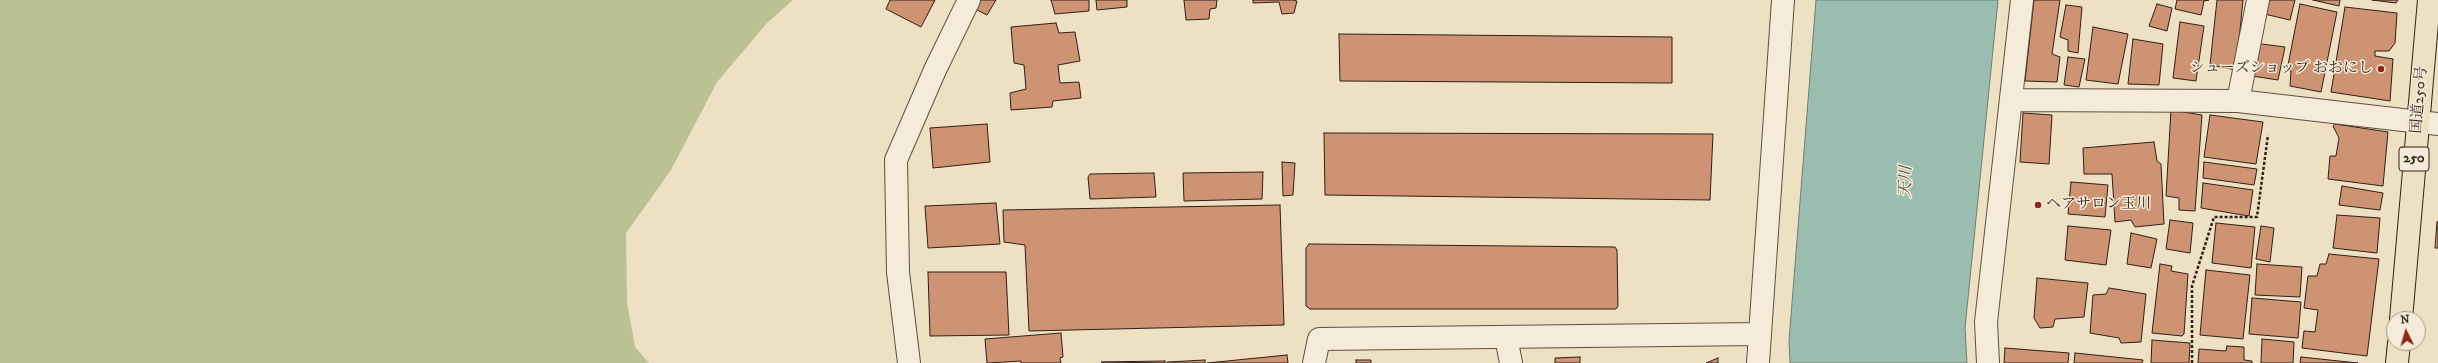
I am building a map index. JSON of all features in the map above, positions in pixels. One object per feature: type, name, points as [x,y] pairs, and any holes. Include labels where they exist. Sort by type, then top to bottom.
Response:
[{"type":"highway","name":"国道250号","points":[[2402,311],[2428,123],[2429,0]]},
{"type":"highway","points":[[2397,363],[2398,351]]},
{"type":"street","points":[[909,363],[898,272],[896,160],[935,70],[969,0]]},
{"type":"street","points":[[1758,363],[1783,0]]},
{"type":"street","points":[[1988,363],[1986,322],[2022,0]]},
{"type":"street","points":[[2238,101],[2258,0]]},
{"type":"street","points":[[2011,100],[2238,101],[2428,123]]},
{"type":"street","points":[[1314,363],[1319,339],[1759,334]]},
{"type":"street","points":[[1506,337],[1511,363]]},
{"type":"path","points":[[2192,363],[2192,286],[2214,217],[2257,217],[2272,105]]},
{"type":"green space","points":[[0,0],[793,0],[767,23],[717,82],[671,170],[626,233],[627,302],[635,347],[649,363],[0,363]]},
{"type":"water","name":"天川","points":[[1816,0],[1998,0],[1965,328],[1967,363],[1790,363],[1789,341]]},
{"type":"building","points":[[890,0],[935,0],[921,27],[886,9]]},
{"type":"building","points":[[977,0],[996,0],[987,15],[973,8]]},
{"type":"building","points":[[1051,0],[1089,0],[1089,11],[1055,14]]},
{"type":"building","points":[[1096,0],[1127,0],[1127,7],[1097,10]]},
{"type":"building","points":[[1184,0],[1217,0],[1216,8],[1210,9],[1209,19],[1186,20]]},
{"type":"building","points":[[1253,0],[1297,1],[1294,13],[1282,14],[1279,2],[1253,3]]},
{"type":"building","points":[[2034,0],[2060,0],[2052,54],[2060,57],[2057,82],[2025,81]]},
{"type":"building","points":[[2177,0],[2209,0],[2204,1],[2201,15],[2175,9]]},
{"type":"building","points":[[2217,0],[2243,0],[2236,70],[2210,65]]},
{"type":"building","points":[[2263,0],[2295,0],[2290,20],[2260,13]]},
{"type":"building","points":[[2313,0],[2340,0],[2339,6]]},
{"type":"building","points":[[2372,0],[2398,0],[2396,3]]},
{"type":"building","points":[[2157,4],[2172,8],[2167,31],[2149,26]]},
{"type":"building","points":[[2300,4],[2337,12],[2321,92],[2290,86],[2291,71],[2287,70]]},
{"type":"building","points":[[2066,5],[2082,7],[2078,53],[2068,51],[2068,40],[2060,37]]},
{"type":"building","points":[[2345,7],[2397,13],[2395,43],[2389,51],[2375,51],[2375,56],[2393,59],[2390,101],[2331,92]]},
{"type":"building","points":[[2180,22],[2204,26],[2196,81],[2173,78]]},
{"type":"building","points":[[1056,23],[1059,33],[1075,32],[1080,61],[1058,65],[1060,83],[1079,82],[1081,98],[1053,101],[1052,107],[1011,110],[1010,93],[1026,89],[1024,65],[1014,63],[1011,27]]},
{"type":"building","points":[[2093,27],[2128,34],[2118,84],[2086,80]]},
{"type":"building","points":[[1339,34],[1672,37],[1672,83],[1340,81]]},
{"type":"building","points":[[2133,39],[2163,44],[2159,85],[2128,84]]},
{"type":"building","points":[[2254,43],[2285,47],[2278,80],[2252,76]]},
{"type":"building","points":[[2068,57],[2085,59],[2079,87],[2064,85]]},
{"type":"building","points":[[2171,110],[2202,115],[2195,211],[2179,210],[2179,198],[2166,196]]},
{"type":"building","points":[[2023,113],[2052,115],[2049,164],[2020,162]]},
{"type":"building","points":[[2210,115],[2263,122],[2256,164],[2204,157]]},
{"type":"building","points":[[987,124],[990,162],[933,168],[930,128]]},
{"type":"building","points":[[2335,124],[2388,132],[2383,186],[2328,179],[2330,156],[2336,156],[2339,138],[2333,126]]},
{"type":"building","points":[[1324,133],[1713,134],[1710,200],[1325,195]]},
{"type":"building","points":[[2154,142],[2157,161],[2161,164],[2164,224],[2135,227],[2131,220],[2115,222],[2112,174],[2084,174],[2083,148]]},
{"type":"building","points":[[1282,162],[1295,163],[1293,195],[1283,196]]},
{"type":"building","points":[[2204,162],[2257,169],[2254,185],[2203,178]]},
{"type":"building","points":[[1263,172],[1262,199],[1184,201],[1183,173]]},
{"type":"building","points":[[1154,173],[1156,197],[1090,199],[1088,177],[1090,174]]},
{"type":"building","points":[[2071,182],[2108,185],[2105,217],[2068,214]]},
{"type":"building","points":[[2203,183],[2253,190],[2249,216],[2201,208]]},
{"type":"building","points":[[2342,186],[2383,193],[2380,210],[2339,205]]},
{"type":"building","points":[[996,203],[1000,244],[928,248],[925,206]]},
{"type":"building","points":[[1280,205],[1284,325],[1029,331],[1025,245],[1004,242],[1003,210]]},
{"type":"building","points":[[2337,215],[2380,218],[2377,253],[2333,248]]},
{"type":"building","points":[[2170,220],[2193,223],[2190,253],[2166,249]]},
{"type":"building","points":[[2437,222],[2438,248],[2435,248]]},
{"type":"building","points":[[2216,223],[2255,227],[2251,268],[2212,263]]},
{"type":"building","points":[[2068,226],[2111,230],[2106,265],[2065,260]]},
{"type":"building","points":[[2261,226],[2274,228],[2270,262],[2256,259]]},
{"type":"building","points":[[2131,233],[2157,239],[2151,268],[2127,264]]},
{"type":"building","points":[[1309,244],[1615,247],[1617,250],[1618,306],[1616,309],[1310,309],[1306,306],[1306,248]]},
{"type":"building","points":[[2329,254],[2379,259],[2367,356],[2302,348],[2304,331],[2315,332],[2318,310],[2304,308],[2308,276],[2317,276],[2320,264],[2326,264]]},
{"type":"building","points":[[2160,264],[2172,266],[2171,271],[2188,274],[2184,334],[2182,336],[2152,333]]},
{"type":"building","points":[[2257,264],[2302,267],[2300,297],[2255,295]]},
{"type":"building","points":[[2206,270],[2250,275],[2243,339],[2200,335]]},
{"type":"building","points":[[928,272],[1006,272],[1009,335],[930,336]]},
{"type":"building","points":[[2037,278],[2088,283],[2084,317],[2055,319],[2053,327],[2040,328],[2034,318]]},
{"type":"building","points":[[2109,288],[2146,294],[2141,342],[2121,343],[2119,338],[2090,333],[2093,295],[2106,294]]},
{"type":"building","points":[[2252,298],[2301,302],[2298,338],[2249,334]]},
{"type":"building","points":[[1061,333],[1063,357],[1060,358],[1061,363],[1021,363],[1021,361],[987,363],[985,339]]},
{"type":"building","points":[[2262,339],[2294,342],[2293,363],[2261,363]]},
{"type":"building","points":[[2152,340],[2190,343],[2189,363],[2151,363]]},
{"type":"building","points":[[2227,346],[2244,347],[2244,360],[2252,361],[2252,363],[2198,363],[2199,349],[2226,351]]},
{"type":"building","points":[[2005,348],[2069,353],[2068,363],[2004,363]]},
{"type":"building","points":[[2075,353],[2143,360],[2142,363],[2074,363]]},
{"type":"building","points":[[1287,355],[1288,363],[1207,363]]},
{"type":"building","points":[[1580,357],[1580,363],[1555,363],[1555,358]]},
{"type":"building","points":[[2301,357],[2358,363],[2300,363]]},
{"type":"building","points":[[1718,358],[1718,363],[1706,363]]},
{"type":"building","points":[[1205,360],[1205,363],[1167,363],[1167,362]]},
{"type":"building","points":[[1356,360],[1371,360],[1371,363],[1356,363]]},
{"type":"building","points":[[1165,361],[1165,363],[1101,362]]},
{"type":"place","name":"シューズショップ おおにし","points":[[2381,69]]},
{"type":"place","name":"ヘアサロン玉川","points":[[2038,205]]}]
